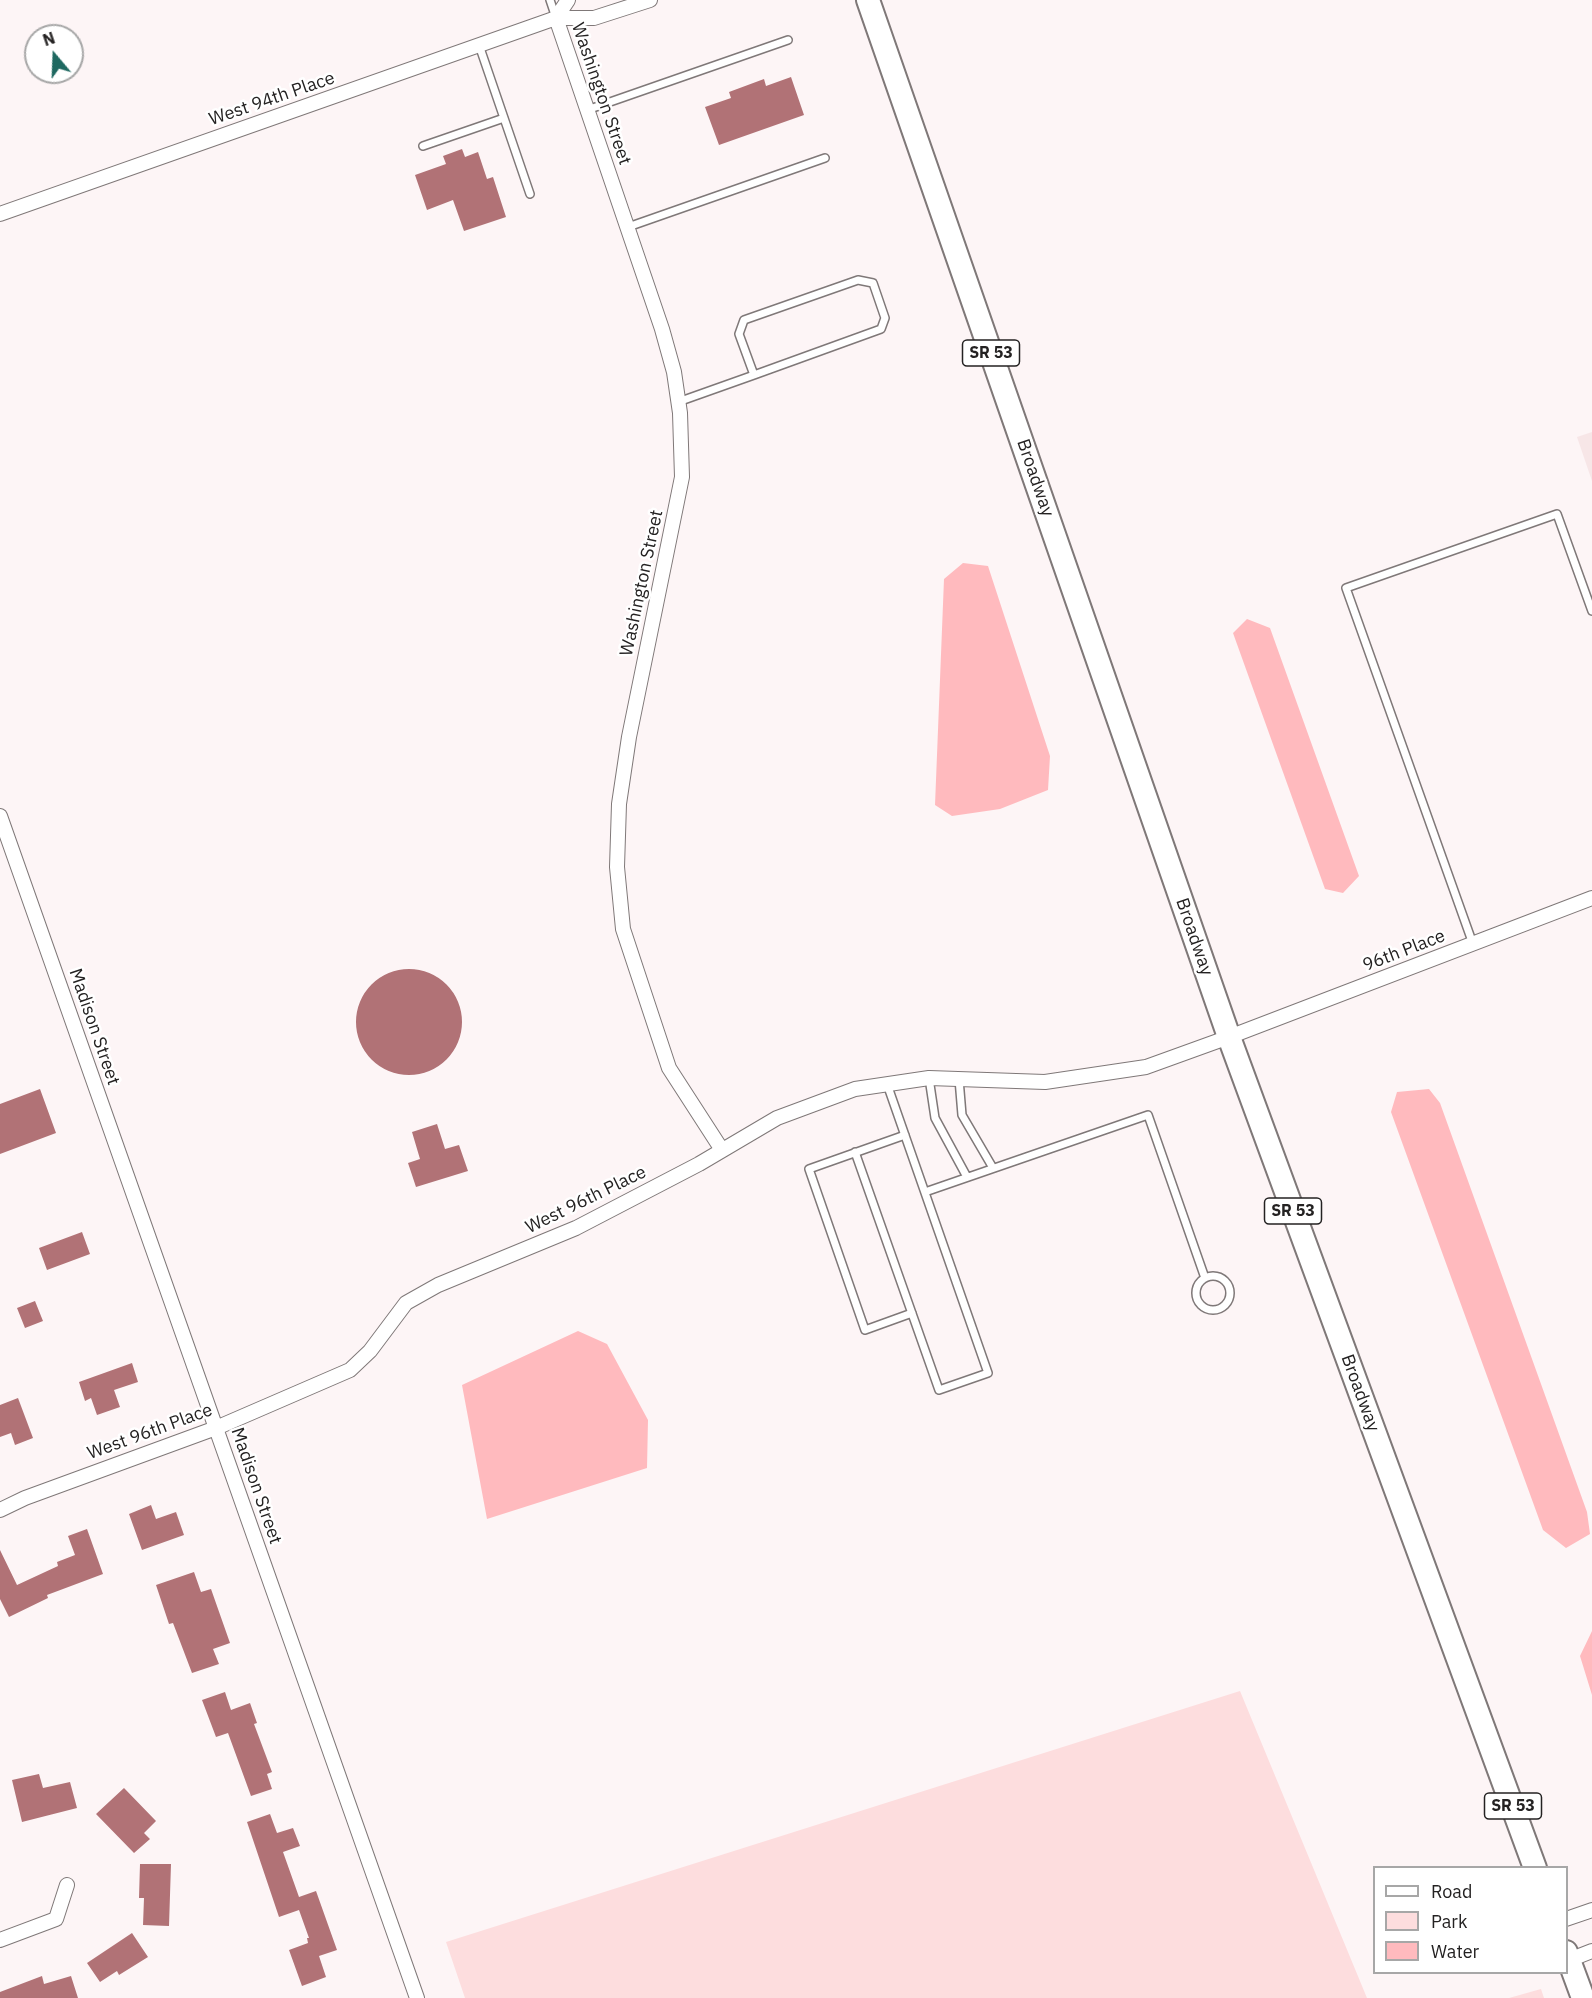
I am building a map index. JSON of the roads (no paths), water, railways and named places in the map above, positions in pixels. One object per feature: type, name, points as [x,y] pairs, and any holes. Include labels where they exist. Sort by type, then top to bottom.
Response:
[{"type":"main road","name":"Broadway","points":[[868,0],[1229,1037],[1535,1866]]},
{"type":"main road","points":[[1568,1956],[1583,1998]]},
{"type":"street","points":[[555,18],[568,0]]},
{"type":"street","name":"West 94th Place","points":[[0,214],[555,18],[594,18],[650,0]]},
{"type":"street","name":"Washington Street","points":[[555,18],[628,227],[674,372],[682,477],[629,737],[619,804],[617,867],[623,929],[669,1068],[722,1150]]},
{"type":"street","name":"Madison Street","points":[[0,816],[417,1998]]},
{"type":"street","name":"96th Place","points":[[1229,1037],[1592,898]]},
{"type":"street","name":"West 96th Place","points":[[0,1510],[25,1498],[216,1428],[350,1370],[370,1351],[406,1303],[438,1285],[576,1228],[777,1118],[855,1089],[929,1078],[1045,1082],[1146,1066],[1229,1037]]},
{"type":"street","points":[[0,1940],[56,1919],[67,1885]]},
{"type":"street","points":[[1568,1918],[1592,1910]]},
{"type":"street","points":[[1568,1956],[1592,1951]]},
{"type":"lane","points":[[550,0],[555,18]]},
{"type":"lane","points":[[587,110],[788,40]]},
{"type":"lane","points":[[479,45],[530,194]]},
{"type":"lane","points":[[423,146],[504,118]]},
{"type":"lane","points":[[628,227],[825,159]]},
{"type":"lane","points":[[678,402],[754,375],[881,329],[885,318],[873,283],[858,280],[744,320],[739,334],[754,375]]},
{"type":"lane","points":[[1473,944],[1346,588],[1557,514],[1592,611]]},
{"type":"lane","points":[[929,1078],[935,1118],[967,1177]]},
{"type":"lane","points":[[958,1079],[962,1115],[993,1168]]},
{"type":"lane","points":[[855,1152],[939,1390],[988,1373],[887,1084]]},
{"type":"lane","points":[[925,1192],[1148,1115],[1205,1278]]},
{"type":"lane","points":[[905,1135],[809,1169],[865,1330],[912,1313]]},
{"type":"lane","points":[[1217,1276],[1227,1282],[1230,1294],[1226,1304],[1221,1308],[1210,1310],[1198,1301],[1196,1290],[1205,1278],[1217,1276]]},
{"type":"water","points":[[963,563],[988,566],[1050,756],[1048,790],[1000,809],[952,816],[935,805],[944,579]]},
{"type":"water","points":[[1247,619],[1270,628],[1359,876],[1343,893],[1325,889],[1233,633]]},
{"type":"water","points":[[1429,1089],[1440,1103],[1587,1512],[1590,1534],[1566,1548],[1543,1530],[1391,1112],[1397,1092]]},
{"type":"water","points":[[578,1331],[607,1344],[648,1420],[647,1468],[487,1519],[462,1385]]},
{"type":"water","points":[[1592,1631],[1592,1695],[1580,1656]]}]
